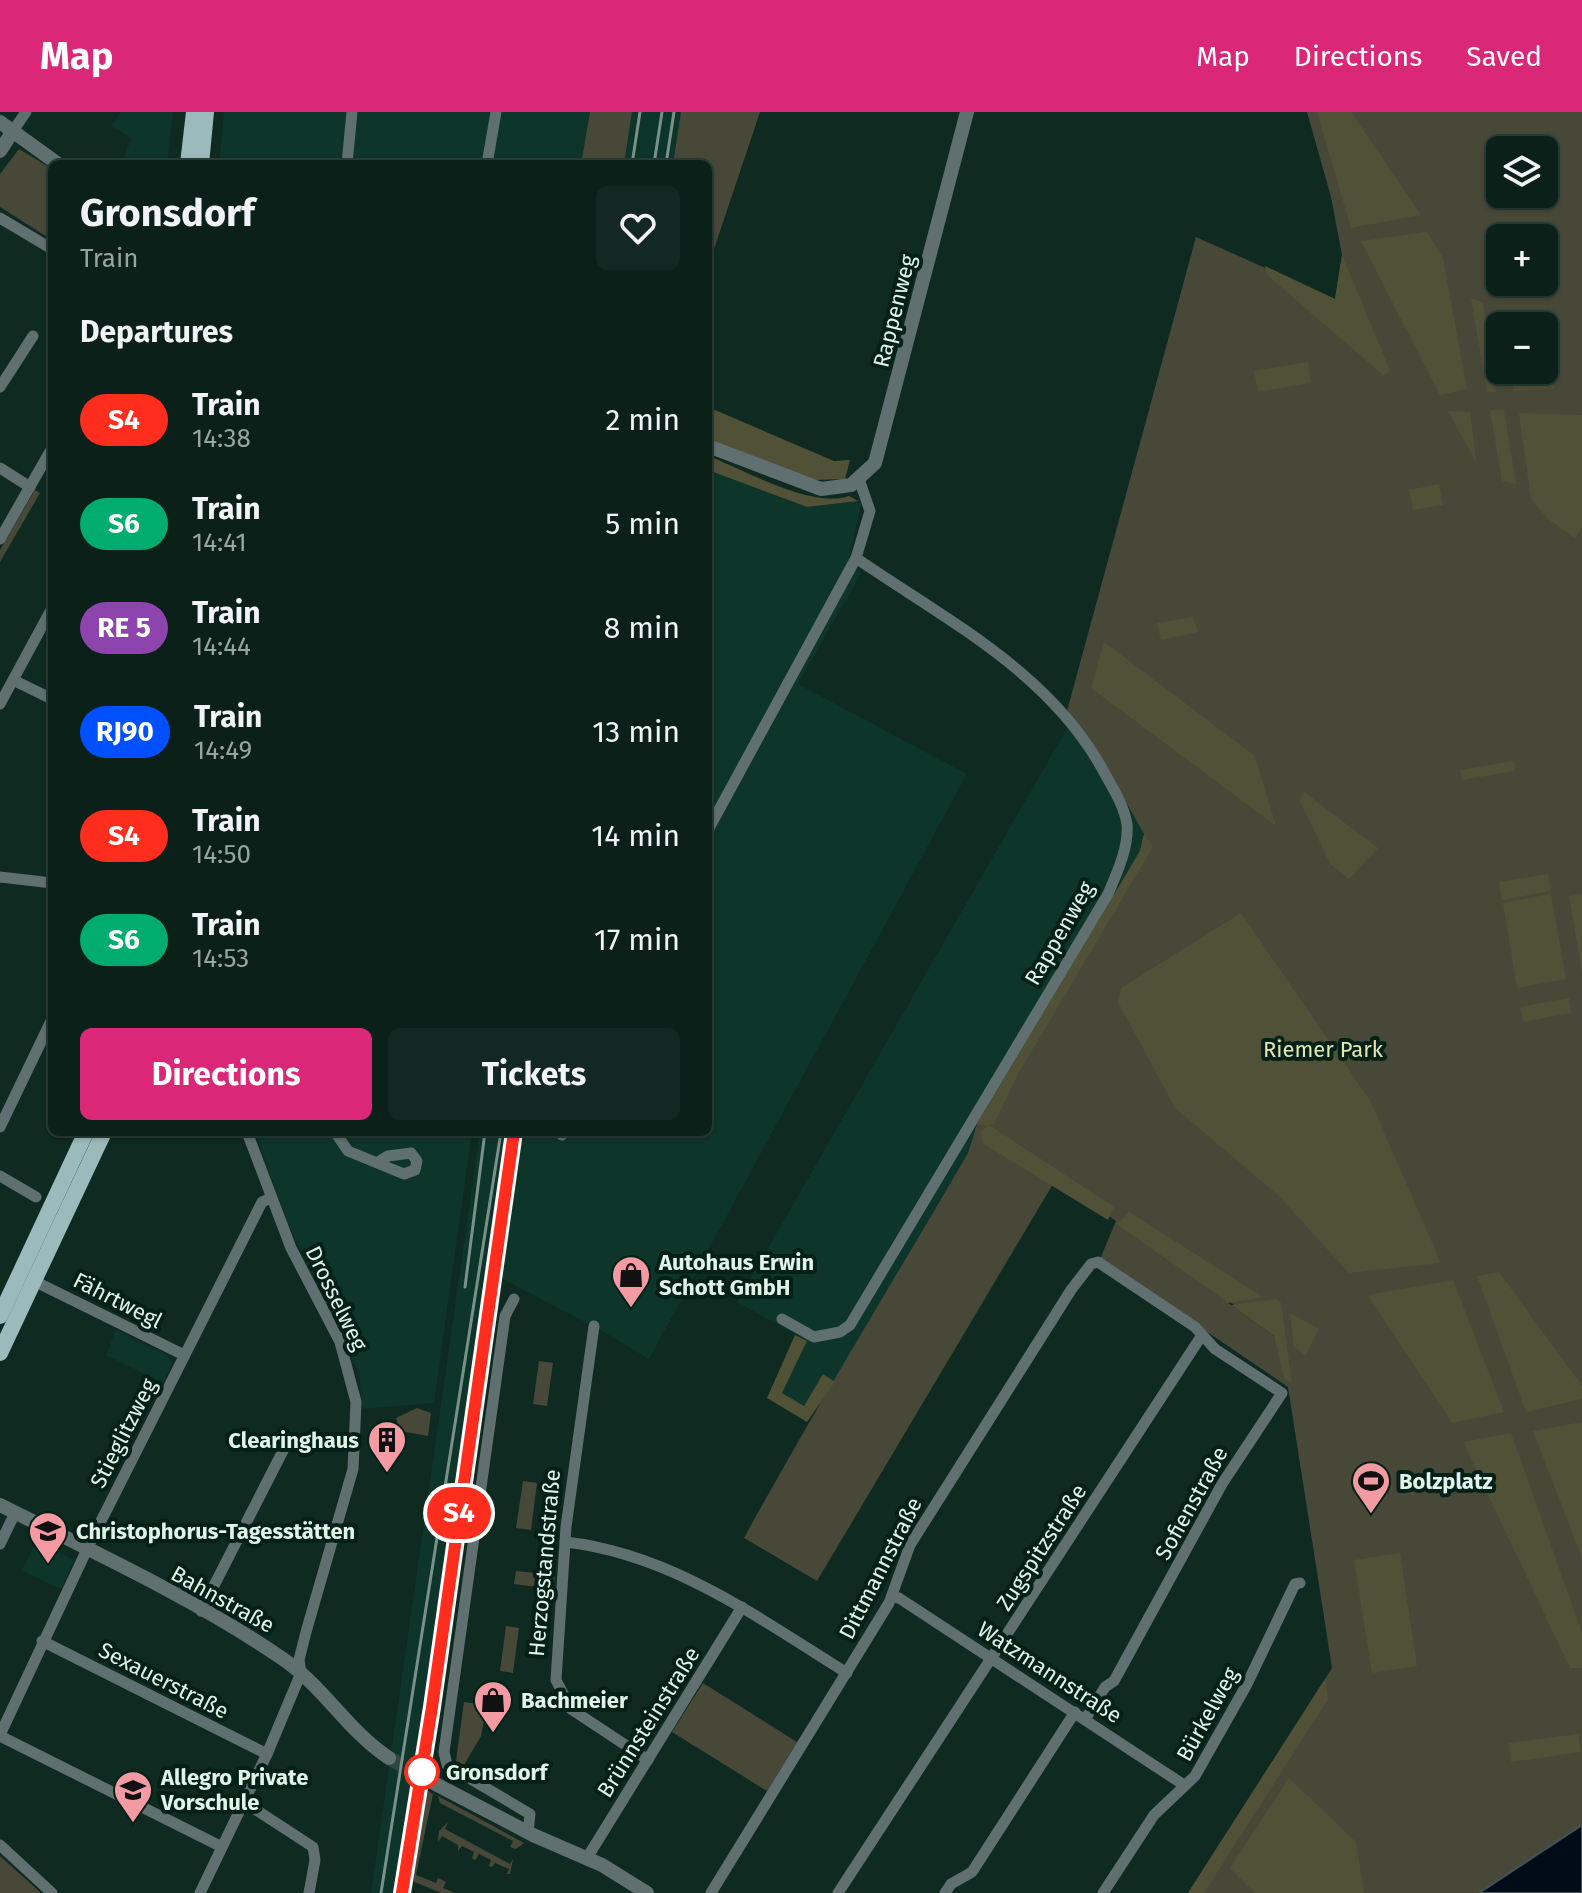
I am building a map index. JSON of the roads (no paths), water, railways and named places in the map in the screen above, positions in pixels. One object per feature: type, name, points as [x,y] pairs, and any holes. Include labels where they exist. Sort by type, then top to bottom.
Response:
[{"type":"main road","points":[[188,160],[194,112]]},
{"type":"main road","points":[[201,160],[206,112]]},
{"type":"main road","points":[[0,1316],[84,1136]]},
{"type":"main road","points":[[0,1353],[102,1136]]},
{"type":"street","points":[[0,150],[26,112]]},
{"type":"street","points":[[347,160],[352,112]]},
{"type":"street","points":[[488,160],[496,112]]},
{"type":"street","name":"Rappenweg","points":[[859,479],[879,455],[967,112]]},
{"type":"street","points":[[0,122],[53,160]]},
{"type":"street","points":[[0,218],[48,247]]},
{"type":"street","points":[[0,387],[33,336]]},
{"type":"street","points":[[712,448],[821,489],[841,489],[859,479],[870,511],[856,558],[712,823]]},
{"type":"street","points":[[0,539],[48,455]]},
{"type":"street","points":[[0,468],[30,487]]},
{"type":"street","name":"Rappenweg","points":[[782,1319],[814,1337],[840,1332],[850,1325],[1108,894],[1118,870],[1127,826],[1122,805],[1094,753],[1068,718],[1024,673],[856,558]]},
{"type":"street","points":[[0,704],[48,615]]},
{"type":"street","points":[[13,680],[48,697]]},
{"type":"street","points":[[0,877],[48,883]]},
{"type":"street","points":[[0,1127],[48,1027]]},
{"type":"street","name":"Drosselweg","points":[[200,1893],[267,1754],[301,1673],[303,1646],[350,1482],[356,1446],[356,1402],[344,1352],[291,1248],[248,1136]]},
{"type":"street","points":[[338,1136],[348,1151],[380,1161]]},
{"type":"street","points":[[0,1176],[36,1197]]},
{"type":"street","name":"Stieglitzweg","points":[[0,1735],[42,1641],[184,1355],[262,1202],[271,1198]]},
{"type":"street","name":"Dittmannstraße","points":[[711,1893],[892,1597],[895,1578],[910,1545],[1091,1264],[1098,1262],[1202,1335]]},
{"type":"street","name":"Fährtwegl","points":[[34,1281],[184,1355]]},
{"type":"street","points":[[514,1299],[505,1316],[444,1752],[447,1765],[530,1814],[528,1833]]},
{"type":"street","name":"Herzogstandstraße","points":[[594,1326],[565,1542],[555,1670],[559,1689],[571,1709],[648,1760]]},
{"type":"street","name":"Zugspitzstraße","points":[[838,1893],[1202,1335]]},
{"type":"street","name":"Sofienstraße","points":[[1086,1718],[1105,1687],[1114,1681],[1222,1484],[1282,1393],[1215,1349],[1202,1335]]},
{"type":"street","points":[[201,1611],[285,1442],[295,1438],[356,1446]]},
{"type":"street","name":"Bahnstraße","points":[[0,1505],[201,1611],[301,1673],[361,1739],[389,1758]]},
{"type":"street","points":[[0,1544],[15,1513]]},
{"type":"street","points":[[565,1542],[663,1567],[742,1607],[847,1673]]},
{"type":"street","name":"Bürkelweg","points":[[1103,1893],[1154,1815],[1195,1776],[1295,1584],[1300,1583]]},
{"type":"street","name":"Watzmannstraße","points":[[892,1597],[1086,1718],[1184,1785]]},
{"type":"street","name":"Brünnsteinstraße","points":[[587,1858],[742,1607]]},
{"type":"street","name":"Sexauerstraße","points":[[42,1641],[267,1754]]},
{"type":"street","points":[[945,1893],[951,1884],[972,1872],[1075,1712]]},
{"type":"street","points":[[0,1735],[222,1847]]},
{"type":"street","points":[[426,1779],[528,1833],[587,1858],[647,1893]]},
{"type":"street","points":[[244,1802],[313,1847],[315,1860],[309,1893]]},
{"type":"street","points":[[0,1845],[50,1892]]},
{"type":"tunnel","points":[[389,1758],[426,1779]]},
{"type":"railway","points":[[633,160],[640,112]]},
{"type":"railway","points":[[655,160],[662,112]]},
{"type":"railway","points":[[667,160],[674,112]]},
{"type":"railway","points":[[465,1287],[484,1136]]},
{"type":"railway","points":[[381,1893],[500,1136]]},
{"type":"railway","points":[[402,1893],[432,1707],[513,1136]]},
{"type":"train","name":"S4","points":[[402,1893],[444,1629],[513,1136]]},
{"type":"place","name":"Autohaus Erwin Schott GmbH","points":[[631,1309]]},
{"type":"place","name":"Clearinghaus","points":[[387,1474]]},
{"type":"place","name":"Bolzplatz","points":[[1371,1515]]},
{"type":"place","name":"Christophorus-Tagesstätten","points":[[48,1565]]},
{"type":"place","name":"Bachmeier","points":[[493,1734]]},
{"type":"place","name":"Gronsdorf","points":[[422,1772]]},
{"type":"place","name":"Allegro Private Vorschule","points":[[133,1824]]},
{"type":"park label","name":"Riemer Park","points":[[1323,1049]]}]
